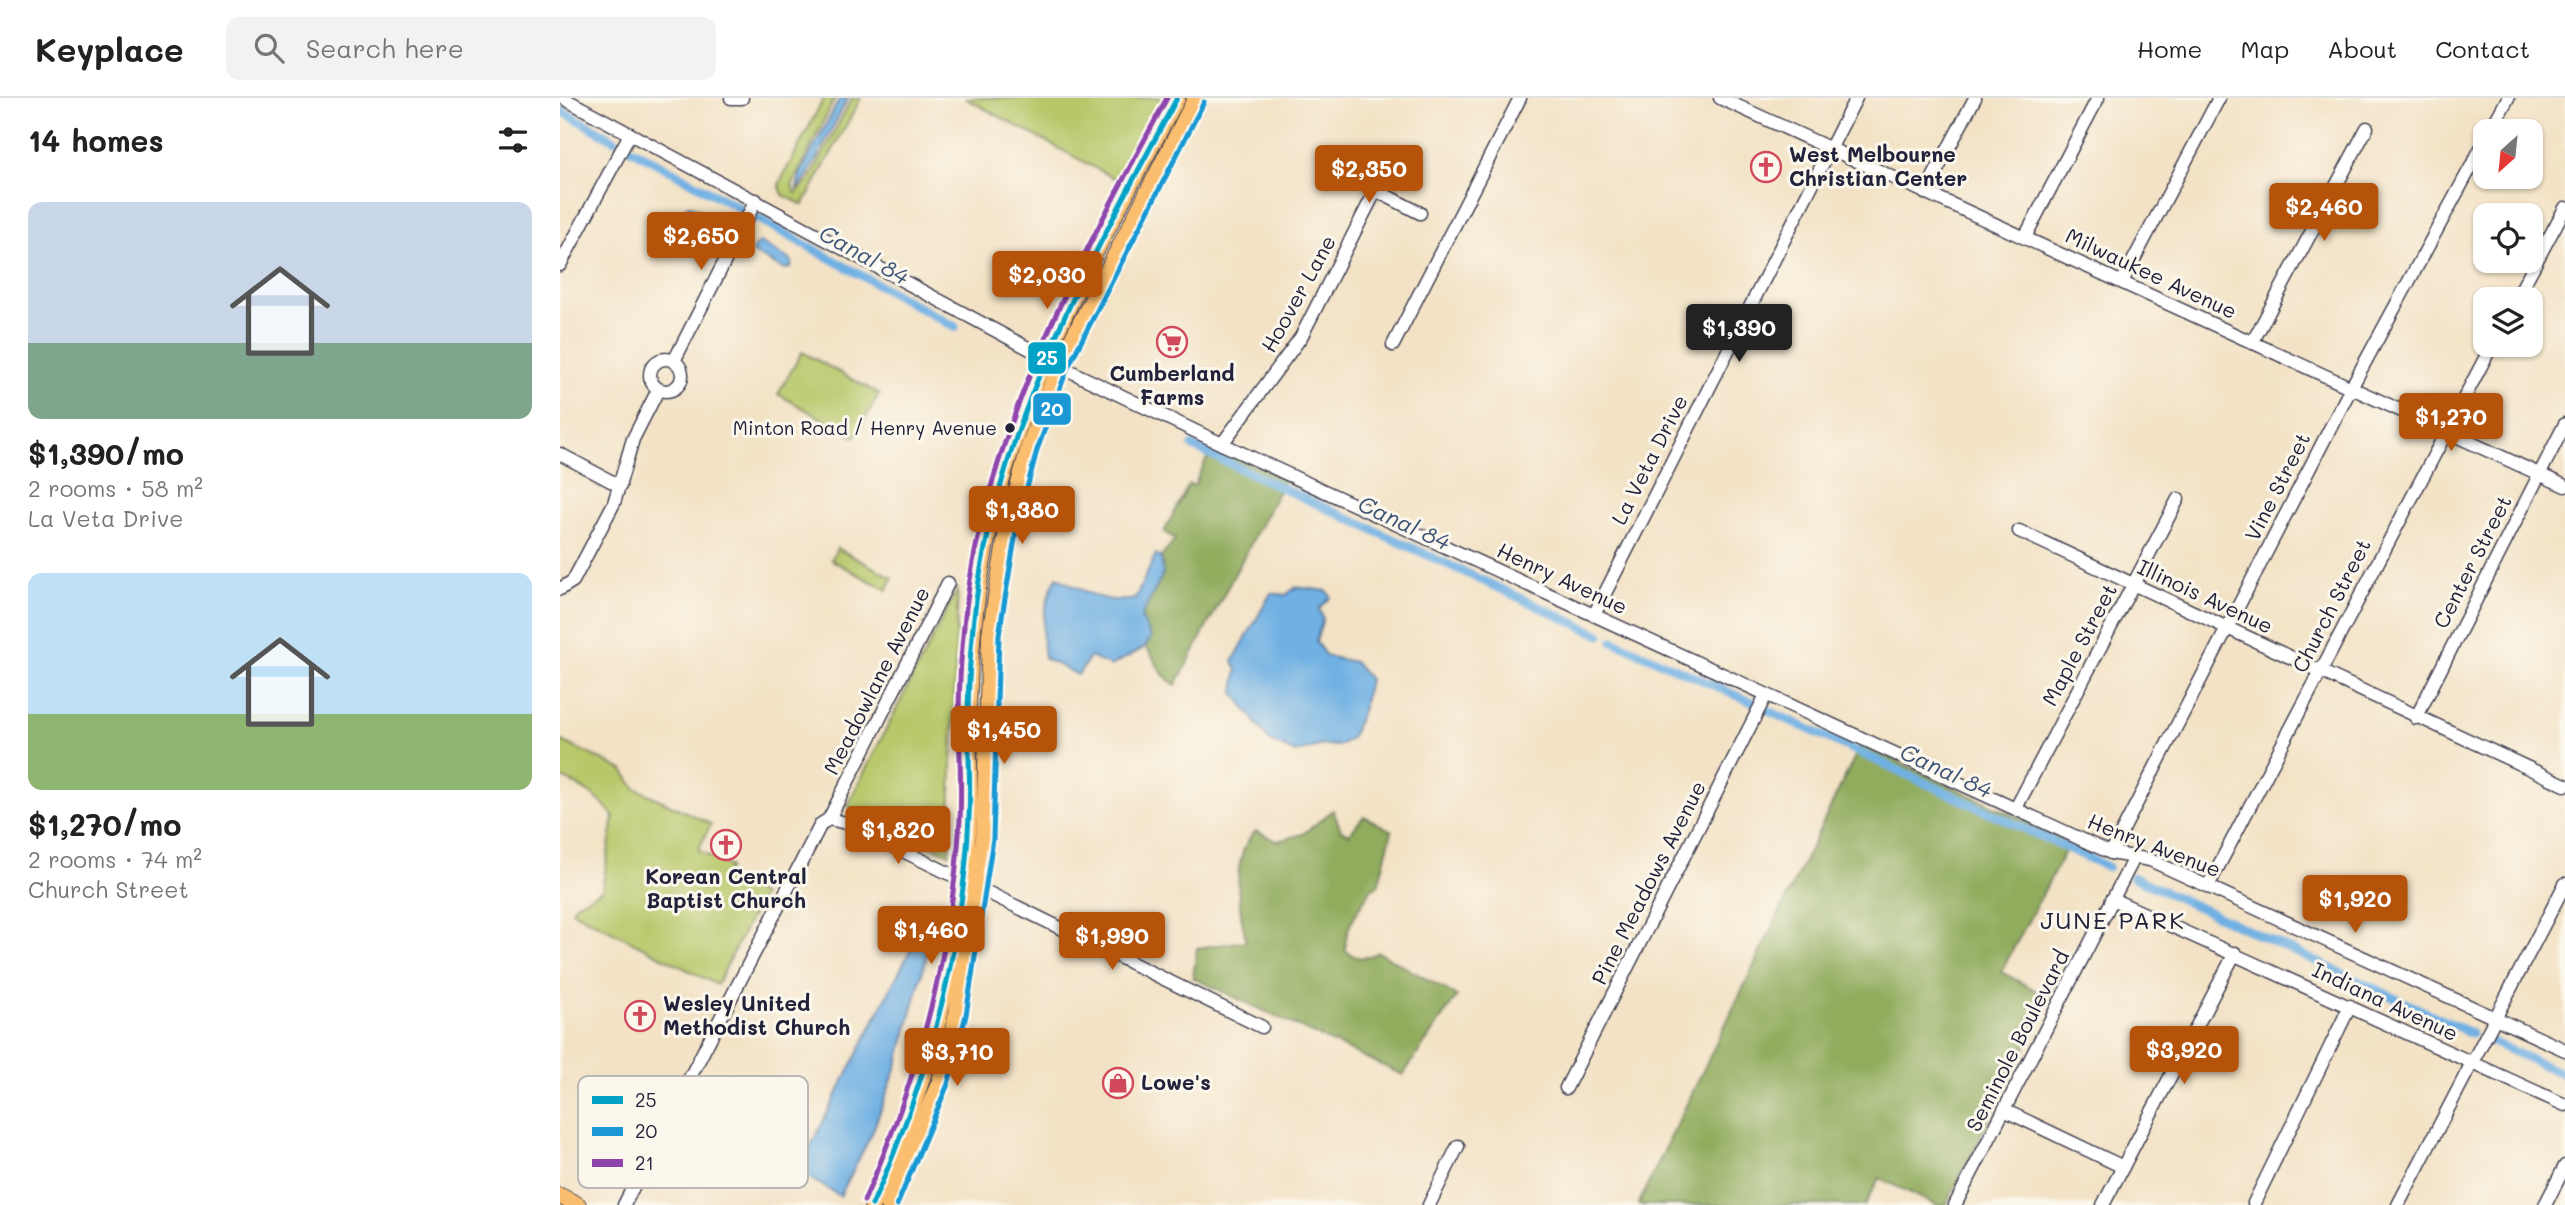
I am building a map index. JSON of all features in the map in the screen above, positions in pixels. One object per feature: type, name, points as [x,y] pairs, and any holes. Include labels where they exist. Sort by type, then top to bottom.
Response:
[{"type":"main road","points":[[872,1205],[926,1059],[984,839],[989,641],[1008,524],[1029,447],[1053,360],[1177,98]]},
{"type":"main road","points":[[888,1205],[940,1082],[957,1014],[971,883],[972,646],[985,549],[1003,471],[1016,428],[1196,98]]},
{"type":"main road","points":[[972,646],[989,641]]},
{"type":"main road","points":[[560,1196],[578,1205]]},
{"type":"street","name":"Henry Avenue","points":[[563,98],[1053,360],[1222,444],[2111,853],[2150,860],[2565,1050]]},
{"type":"street","points":[[731,98],[742,98]]},
{"type":"street","points":[[1394,345],[1520,98]]},
{"type":"street","name":"Milwaukee Avenue","points":[[1720,98],[2565,486]]},
{"type":"street","name":"La Veta Drive","points":[[1594,615],[1856,98]]},
{"type":"street","points":[[1925,193],[1975,98]]},
{"type":"street","points":[[2025,237],[2098,98]]},
{"type":"street","points":[[2122,282],[2219,98]]},
{"type":"street","points":[[2497,119],[2508,98]]},
{"type":"street","points":[[2252,343],[2367,128]]},
{"type":"street","points":[[560,265],[630,134]]},
{"type":"street","name":"Vine Street","points":[[2111,853],[2351,388],[2473,163]]},
{"type":"street","points":[[1334,169],[1420,213]]},
{"type":"street","name":"Hoover Lane","points":[[1222,444],[1301,337],[1376,190]]},
{"type":"street","points":[[675,359],[756,200]]},
{"type":"street","points":[[2522,287],[2565,208]]},
{"type":"street","name":"Church Street","points":[[2208,886],[2486,357]]},
{"type":"street","points":[[658,390],[651,379],[653,368],[662,359],[675,359]]},
{"type":"street","points":[[658,390],[669,391],[679,384],[682,373],[675,359]]},
{"type":"street","points":[[560,589],[573,581],[614,503],[633,439],[658,390]]},
{"type":"street","name":"Center Street","points":[[2416,718],[2565,424]]},
{"type":"street","points":[[560,454],[620,486]]},
{"type":"street","name":"Maple Street","points":[[2016,808],[2178,499]]},
{"type":"street","name":"Illinois Avenue","points":[[2019,531],[2565,785]]},
{"type":"street","name":"Meadowlane Avenue","points":[[691,1076],[821,824],[829,819],[948,583]]},
{"type":"street","name":"Pine Meadows Avenue","points":[[1566,1088],[1766,695]]},
{"type":"street","points":[[829,819],[846,823],[971,883],[1262,1027]]},
{"type":"street","name":"Seminole Boulevard","points":[[1955,1205],[2134,858]]},
{"type":"street","points":[[2398,1205],[2565,884]]},
{"type":"street","name":"Indiana Avenue","points":[[2112,899],[2565,1105]]},
{"type":"street","points":[[2104,1205],[2235,953]]},
{"type":"street","points":[[2254,1203],[2350,1006]]},
{"type":"street","points":[[2004,1110],[2123,1167]]},
{"type":"street","points":[[1429,1205],[1458,1146]]},
{"type":"street","points":[[2545,1205],[2565,1166]]},
{"type":"street","name":"Meadowlane Avenue","points":[[624,1205],[633,1188]]},
{"type":"green space","points":[[824,98],[835,98],[792,186],[796,193],[810,179],[852,98],[861,98],[803,205],[783,195],[779,184]]},
{"type":"green space","points":[[965,98],[1165,98],[1121,182]]},
{"type":"green space","points":[[802,352],[879,394],[855,437],[778,394]]},
{"type":"green space","points":[[1213,445],[1285,479],[1176,685],[1162,672],[1145,646],[1151,638],[1141,617],[1163,565],[1161,557],[1175,539],[1164,532],[1189,484],[1194,486]]},
{"type":"green space","points":[[837,548],[893,578],[887,590],[831,560]]},
{"type":"green space","points":[[958,588],[949,854],[847,806]]},
{"type":"green space","points":[[560,740],[623,770],[635,788],[711,824],[698,850],[730,867],[725,877],[762,895],[717,985],[572,911],[576,904],[602,890],[614,817],[590,793],[560,777]]},
{"type":"green space","points":[[1861,744],[2070,842],[2001,972],[2050,998],[1946,1205],[1936,1205],[1879,1178],[1865,1205],[1638,1205]]},
{"type":"green space","points":[[1333,810],[1341,830],[1349,834],[1364,816],[1392,831],[1378,886],[1372,888],[1353,918],[1347,934],[1346,951],[1362,958],[1378,952],[1457,996],[1403,1075],[1193,978],[1197,948],[1246,941],[1239,898],[1239,868],[1242,854],[1256,831],[1277,841],[1303,834]]},
{"type":"water","points":[[840,98],[848,98],[807,177],[797,189],[800,174]]},
{"type":"water","points":[[689,205],[721,221],[719,232],[713,232],[684,216],[684,208]]},
{"type":"water","points":[[760,242],[792,261],[791,268],[783,269],[753,253],[753,248]]},
{"type":"water","points":[[1156,554],[1161,557],[1163,574],[1141,617],[1151,638],[1144,648],[1111,666],[1090,657],[1078,675],[1044,658],[1044,617],[1057,577],[1085,592],[1104,598],[1135,599]]},
{"type":"water","points":[[1296,587],[1327,591],[1331,597],[1319,609],[1323,618],[1316,642],[1326,656],[1354,662],[1369,679],[1363,708],[1351,738],[1338,746],[1322,745],[1295,753],[1269,740],[1234,693],[1237,670],[1233,661],[1271,593],[1286,595]]},
{"type":"water","points":[[929,913],[933,914],[933,932],[898,1063],[872,1133],[840,1196],[808,1177],[808,1151]]},
{"type":"waterway","name":"Canal 84","points":[[560,110],[614,140]]},
{"type":"waterway","name":"Canal 84","points":[[627,147],[743,210]]},
{"type":"waterway","name":"Canal 84","points":[[755,217],[955,327]]},
{"type":"waterway","name":"Canal 84","points":[[1192,446],[1600,635]]},
{"type":"waterway","name":"Canal 84","points":[[1613,641],[1754,703]]},
{"type":"waterway","name":"Canal 84","points":[[1767,710],[2108,867]]},
{"type":"waterway","name":"Canal 84","points":[[2133,877],[2471,1033]]},
{"type":"waterway","name":"Canal 84","points":[[2492,1042],[2565,1075]]},
{"type":"transit line","name":"21","points":[[864,1201],[901,1109],[916,1062],[929,1015],[949,918],[960,820],[959,709],[964,628],[976,547],[991,487],[1009,429],[1055,316],[1109,206],[1167,98]]},
{"type":"transit line","name":"25","points":[[872,1205],[910,1111],[925,1063],[939,1015],[959,916],[969,816],[968,711],[973,629],[981,568],[1000,488],[1040,372],[1065,316],[1119,206],[1177,98]]},
{"type":"transit line","name":"20","points":[[897,1205],[948,1084],[966,1015],[993,839],[999,635],[1017,526],[1037,450],[1068,367],[1204,102]]},
{"type":"place","name":"West Melbourne Christian Center","points":[[1766,167]]},
{"type":"place","name":"Cumberland Farms","points":[[1172,342]]},
{"type":"place","name":"Minton Road / Henry Avenue","points":[[1010,428]]},
{"type":"place","name":"Korean Central Baptist Church","points":[[726,845]]},
{"type":"place","name":"Wesley United Methodist Church","points":[[640,1016]]},
{"type":"place","name":"Lowe's","points":[[1118,1083]]},
{"type":"district","name":"JUNE PARK","points":[[2113,921]]}]
